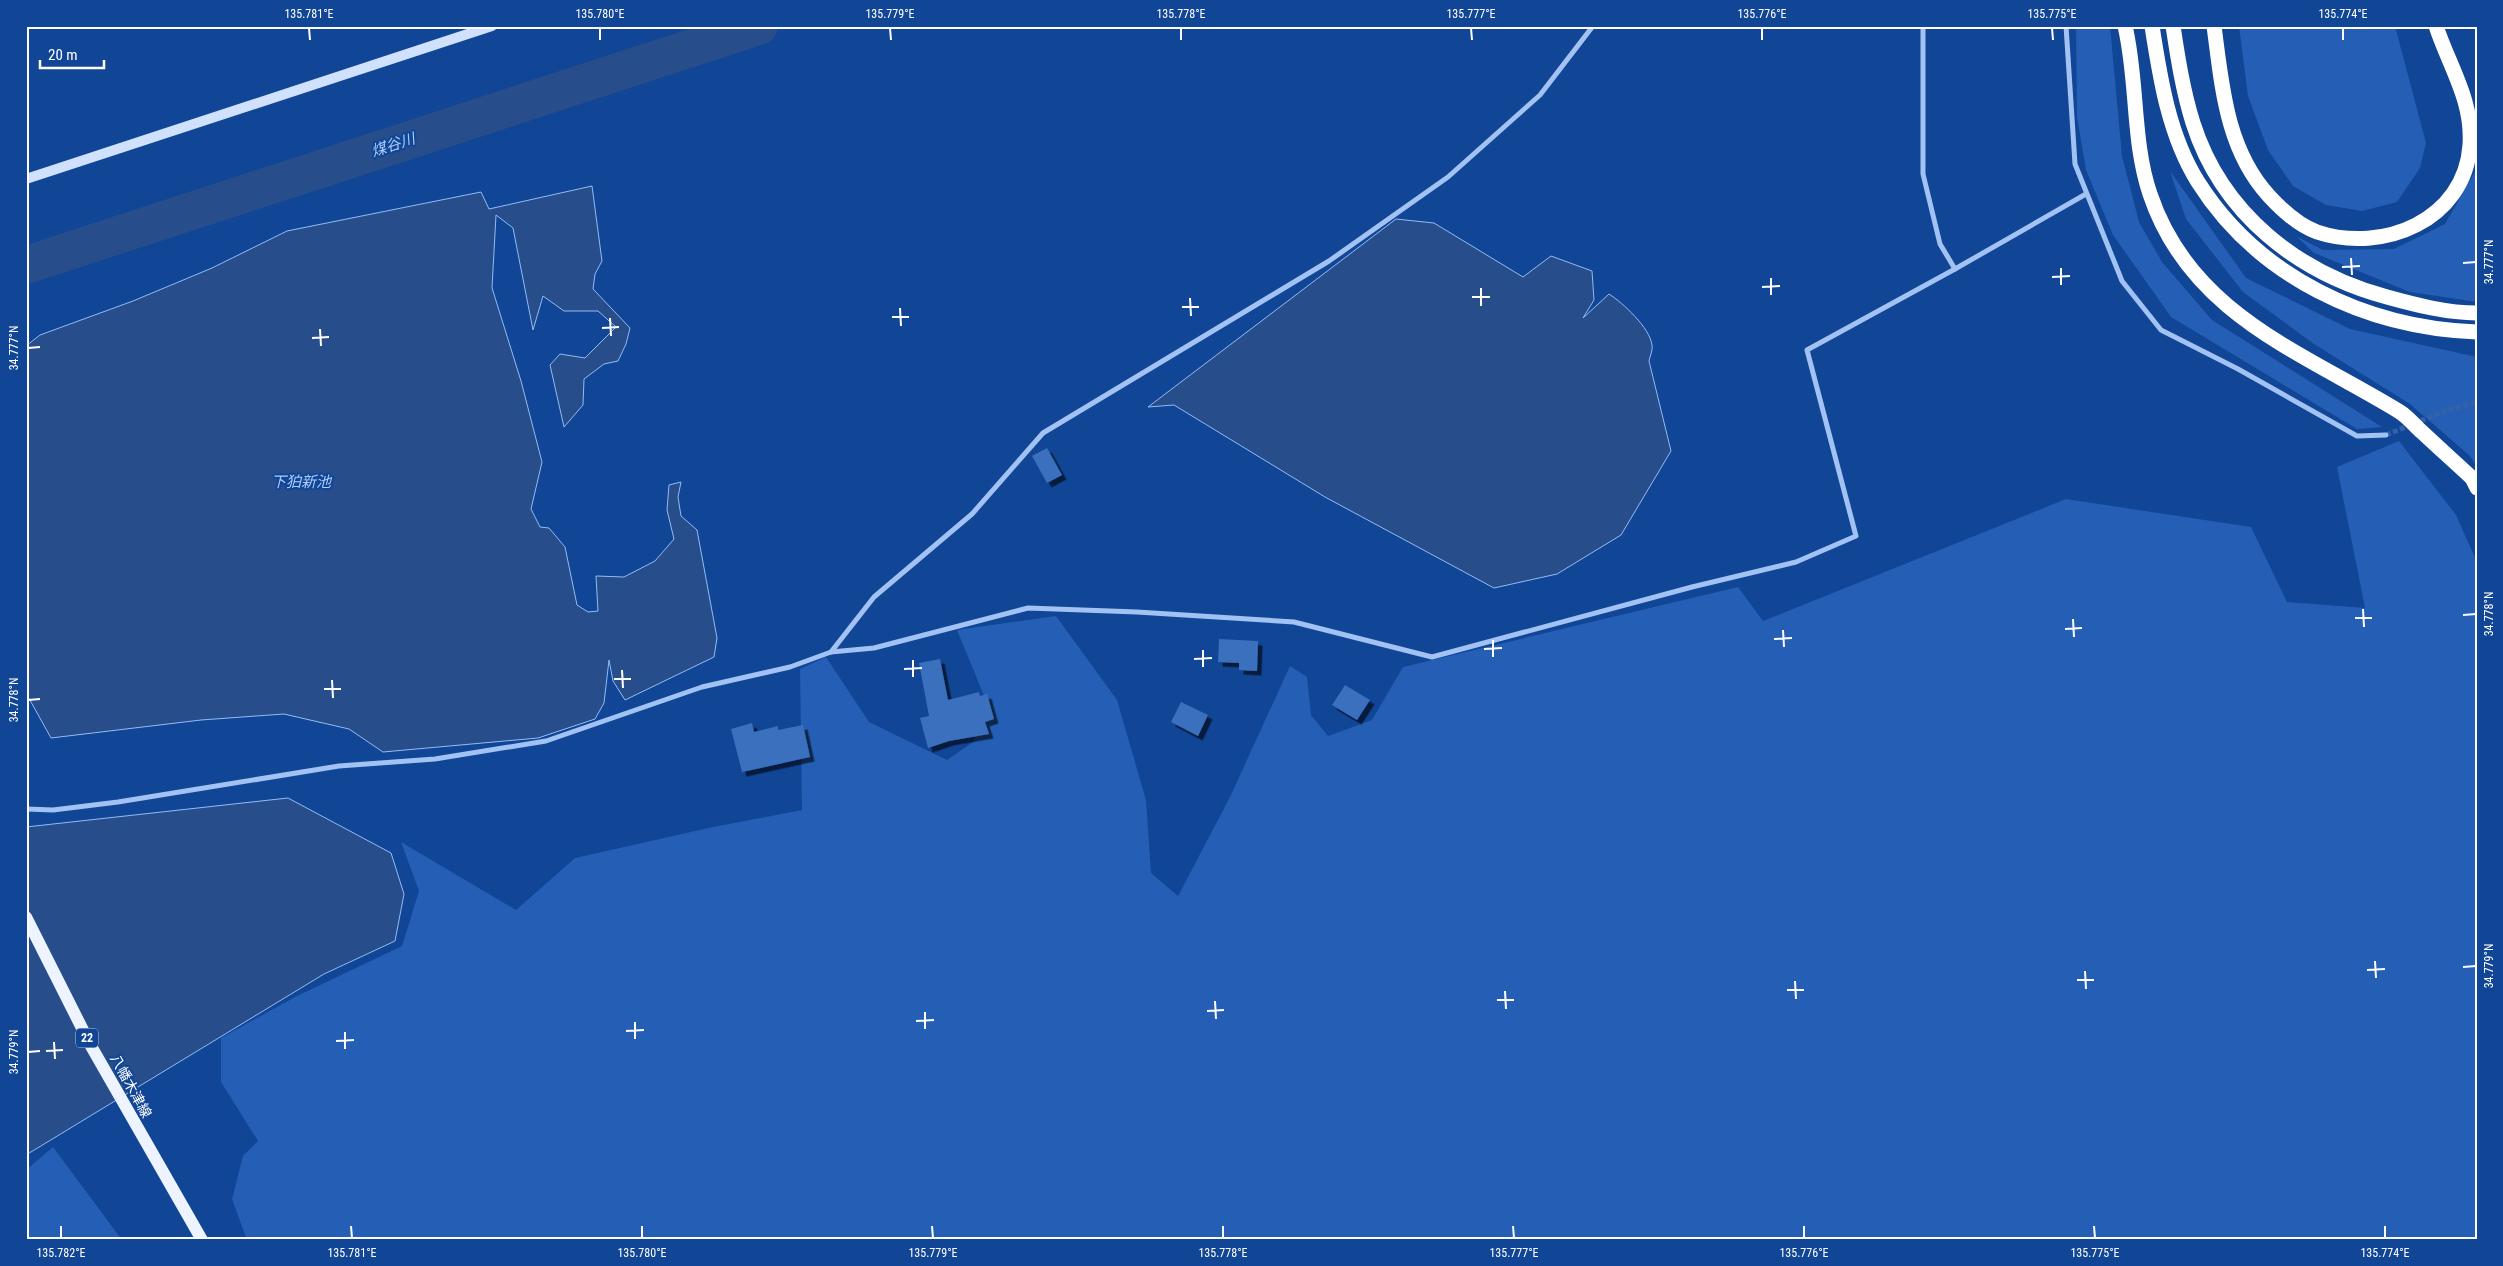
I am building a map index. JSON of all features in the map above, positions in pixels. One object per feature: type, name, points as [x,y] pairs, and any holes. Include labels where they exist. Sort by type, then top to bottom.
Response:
[{"type":"highway","points":[[2152,26],[2159,73],[2176,133],[2197,181],[2226,219],[2254,248],[2288,276],[2347,306],[2418,325],[2477,332]]},
{"type":"highway","points":[[2173,26],[2180,75],[2193,124],[2206,156],[2230,192],[2266,235],[2311,267],[2345,284],[2414,304],[2477,313]]},
{"type":"highway","points":[[2214,26],[2229,123],[2240,153],[2269,195],[2290,215],[2315,231],[2340,238],[2373,240],[2417,225],[2436,213],[2454,194],[2465,171],[2470,145],[2468,115],[2461,86],[2436,26]]},
{"type":"highway","points":[[2127,31],[2142,158],[2149,194],[2161,222],[2181,258],[2205,286],[2238,316],[2281,345],[2402,413],[2472,478],[2477,488]]},
{"type":"main road","name":"八幡木津線","points":[[26,917],[92,1046],[153,1157],[202,1240]]},
{"type":"street","points":[[26,179],[492,26]]},
{"type":"street","points":[[831,652],[874,597],[972,514],[1044,433],[1329,261],[1448,176],[1540,95],[1593,26]]},
{"type":"street","points":[[1923,26],[1923,174],[1940,244],[1955,269]]},
{"type":"street","points":[[2066,26],[2076,164],[2086,194],[2122,281],[2162,330],[2238,369],[2357,436],[2386,435]]},
{"type":"street","points":[[26,809],[53,810],[118,802],[339,766],[435,759],[546,741],[702,687],[790,667],[831,652],[874,648],[1028,608],[1294,622],[1432,657],[1692,587],[1796,562],[1856,536],[1807,350],[1955,269],[2086,194]]},
{"type":"shaded area","points":[[2076,26],[2110,26],[2122,156],[2139,222],[2162,262],[2212,320],[2382,427],[2357,429],[2171,317],[2113,235],[2086,170],[2077,117]]},
{"type":"shaded area","points":[[2239,26],[2395,26],[2426,143],[2420,168],[2397,202],[2362,211],[2326,205],[2293,186],[2268,150],[2248,96]]},
{"type":"shaded area","points":[[2477,168],[2477,302],[2410,292],[2314,253],[2296,236],[2323,250],[2394,249],[2445,224]]},
{"type":"shaded area","points":[[2170,171],[2246,278],[2350,329],[2477,357],[2477,467],[2470,456],[2410,404],[2314,344],[2243,292],[2186,219]]},
{"type":"shaded area","points":[[2399,441],[2456,515],[2477,562],[2477,1240],[247,1240],[232,1199],[243,1156],[258,1141],[221,1082],[221,1038],[295,997],[402,946],[419,891],[401,842],[516,910],[575,858],[713,827],[802,810],[800,669],[826,657],[869,722],[947,760],[973,742],[987,703],[957,630],[1056,616],[1117,700],[1146,800],[1151,873],[1178,896],[1230,797],[1290,666],[1307,677],[1311,715],[1328,736],[1372,720],[1403,667],[1738,587],[1763,621],[2066,499],[2251,527],[2287,602],[2365,608],[2337,467]]},
{"type":"shaded area","points":[[53,1147],[122,1240],[26,1240],[26,1170]]},
{"type":"water","name":"下狛新池","points":[[592,186],[602,261],[595,274],[593,289],[630,328],[626,344],[618,361],[604,364],[584,379],[583,405],[564,427],[550,365],[560,354],[585,358],[616,327],[598,311],[564,311],[543,296],[533,330],[513,228],[496,215],[492,288],[521,381],[542,462],[531,509],[540,527],[549,528],[565,547],[577,605],[588,612],[598,611],[596,576],[624,577],[655,561],[674,539],[667,510],[669,485],[681,482],[678,497],[681,516],[697,530],[717,638],[714,657],[625,700],[613,681],[609,660],[604,703],[595,719],[538,738],[383,752],[349,729],[284,714],[201,720],[51,738],[26,693],[26,346],[40,335],[133,301],[212,268],[287,231],[481,192],[489,209]]},
{"type":"water","points":[[1396,219],[1434,223],[1523,277],[1551,256],[1592,271],[1594,300],[1583,318],[1609,294],[1635,316],[1650,338],[1652,351],[1649,361],[1671,451],[1621,535],[1557,574],[1494,588],[1325,497],[1174,405],[1148,407]]},
{"type":"water","points":[[288,798],[391,853],[404,894],[395,941],[324,974],[26,1155],[26,827]]},
{"type":"building","points":[[1047,448],[1062,475],[1047,483],[1032,456]]},
{"type":"building","points":[[1219,639],[1258,641],[1257,671],[1239,670],[1239,663],[1218,662]]},
{"type":"building","points":[[940,659],[948,700],[979,692],[980,696],[987,694],[994,719],[985,722],[989,734],[949,741],[928,748],[920,718],[929,716],[919,663]]},
{"type":"building","points":[[1345,685],[1370,700],[1357,720],[1332,705]]},
{"type":"building","points":[[1181,702],[1208,715],[1198,736],[1171,722]]},
{"type":"building","points":[[752,723],[754,732],[778,726],[778,730],[803,725],[810,757],[742,772],[731,729]]},
{"type":"waterway","name":"煤谷川","points":[[26,265],[759,26]]},
{"type":"tunnel","points":[[2386,435],[2447,410],[2477,402]]}]
